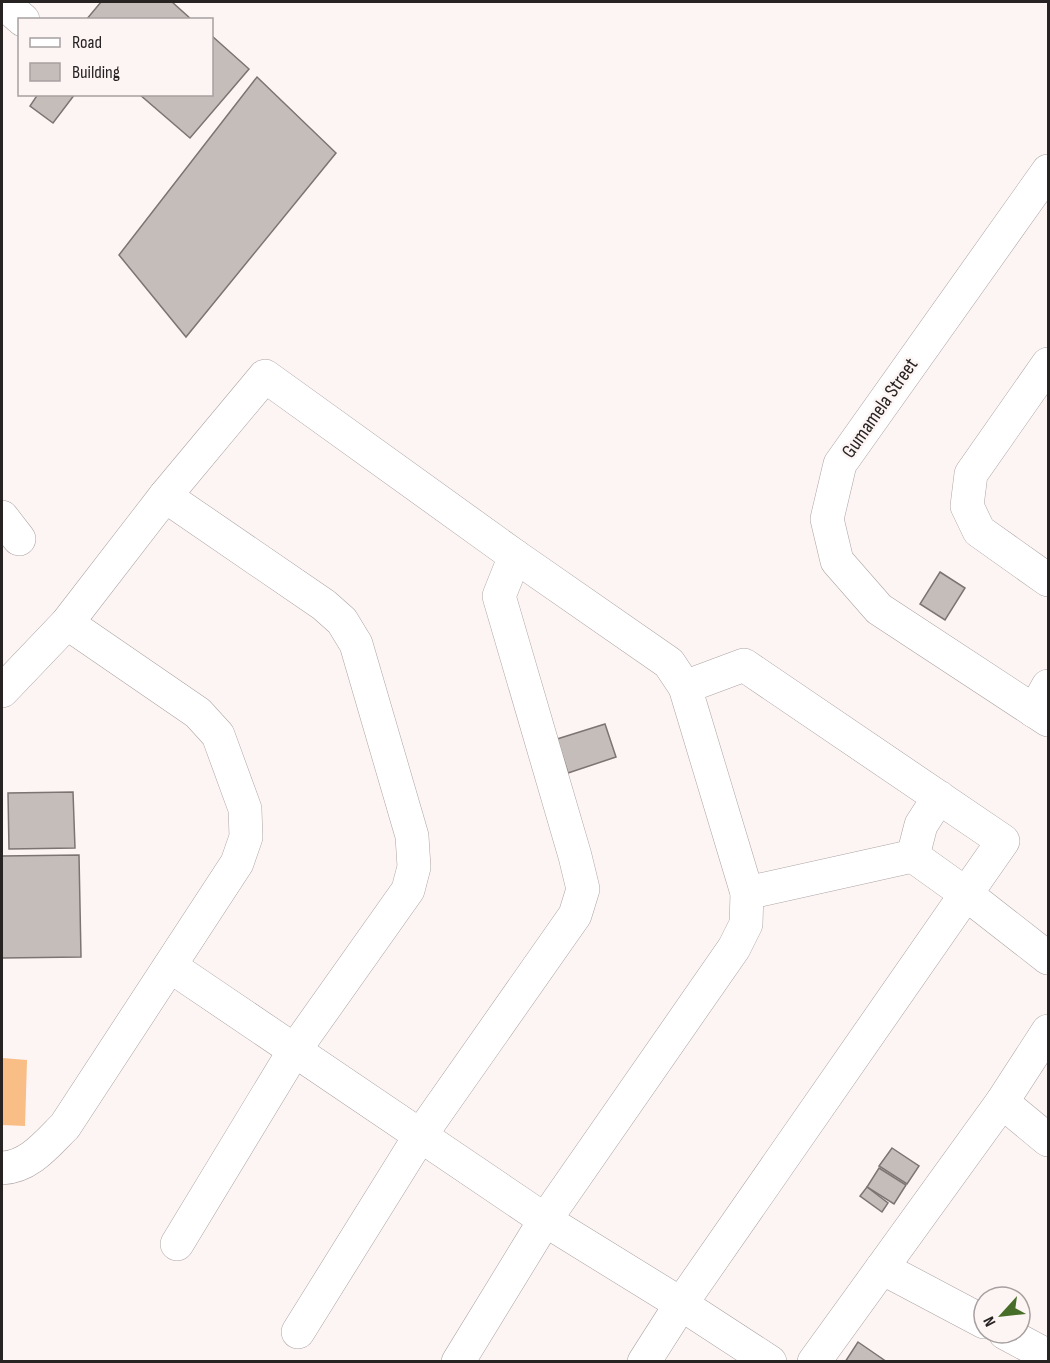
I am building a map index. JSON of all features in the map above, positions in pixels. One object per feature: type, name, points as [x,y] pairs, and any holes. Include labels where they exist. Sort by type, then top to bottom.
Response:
[{"type":"street","points":[[2,2],[21,18]]},
{"type":"street","name":"Gumamela Street","points":[[1044,706],[879,609],[837,561],[827,519],[840,464],[1048,171]]},
{"type":"street","points":[[1048,364],[971,474],[967,506],[978,531],[1048,580]]},
{"type":"street","points":[[2,691],[67,622],[165,496],[265,376],[515,556],[669,663],[685,687],[747,893],[746,924],[735,948],[545,1220],[458,1362]]},
{"type":"street","points":[[165,496],[324,604],[342,621],[356,644],[412,836],[414,867],[408,890],[294,1051],[177,1244]]},
{"type":"street","points":[[298,1332],[420,1136],[575,915],[583,889],[499,597],[515,556]]},
{"type":"street","points":[[2,1168],[8,1168],[34,1157],[65,1126],[237,863],[246,837],[245,809],[218,735],[198,712],[67,622]]},
{"type":"street","points":[[644,1362],[681,1304],[1003,841],[744,665],[685,687]]},
{"type":"street","points":[[913,856],[921,825],[939,797]]},
{"type":"street","points":[[747,893],[913,856],[1048,958]]},
{"type":"street","points":[[170,966],[545,1220],[770,1362]]},
{"type":"street","points":[[814,1362],[1002,1102],[1048,1031]]},
{"type":"street","points":[[1002,1102],[1048,1140]]},
{"type":"street","points":[[882,1268],[972,1316]]},
{"type":"street","points":[[1027,1345],[1048,1356]]},
{"type":"shaded area","points":[[2,1058],[27,1060],[25,1126],[2,1125]]},
{"type":"building","points":[[101,2],[172,2],[190,18],[88,18]]},
{"type":"building","points":[[213,37],[249,69],[190,138],[141,96],[213,96]]},
{"type":"building","points":[[257,77],[336,153],[186,337],[119,255]]},
{"type":"building","points":[[37,96],[73,96],[53,123],[30,106]]},
{"type":"building","points":[[940,572],[965,588],[945,620],[920,604]]},
{"type":"building","points":[[605,724],[616,757],[568,773],[557,739]]},
{"type":"building","points":[[73,792],[75,848],[9,849],[8,793]]},
{"type":"building","points":[[79,855],[81,957],[2,958],[2,856]]},
{"type":"building","points":[[892,1148],[919,1166],[907,1184],[879,1166]]},
{"type":"building","points":[[879,1168],[906,1185],[894,1204],[867,1187]]},
{"type":"building","points":[[867,1187],[888,1203],[882,1212],[860,1196]]},
{"type":"building","points":[[858,1342],[887,1362],[845,1362]]}]
